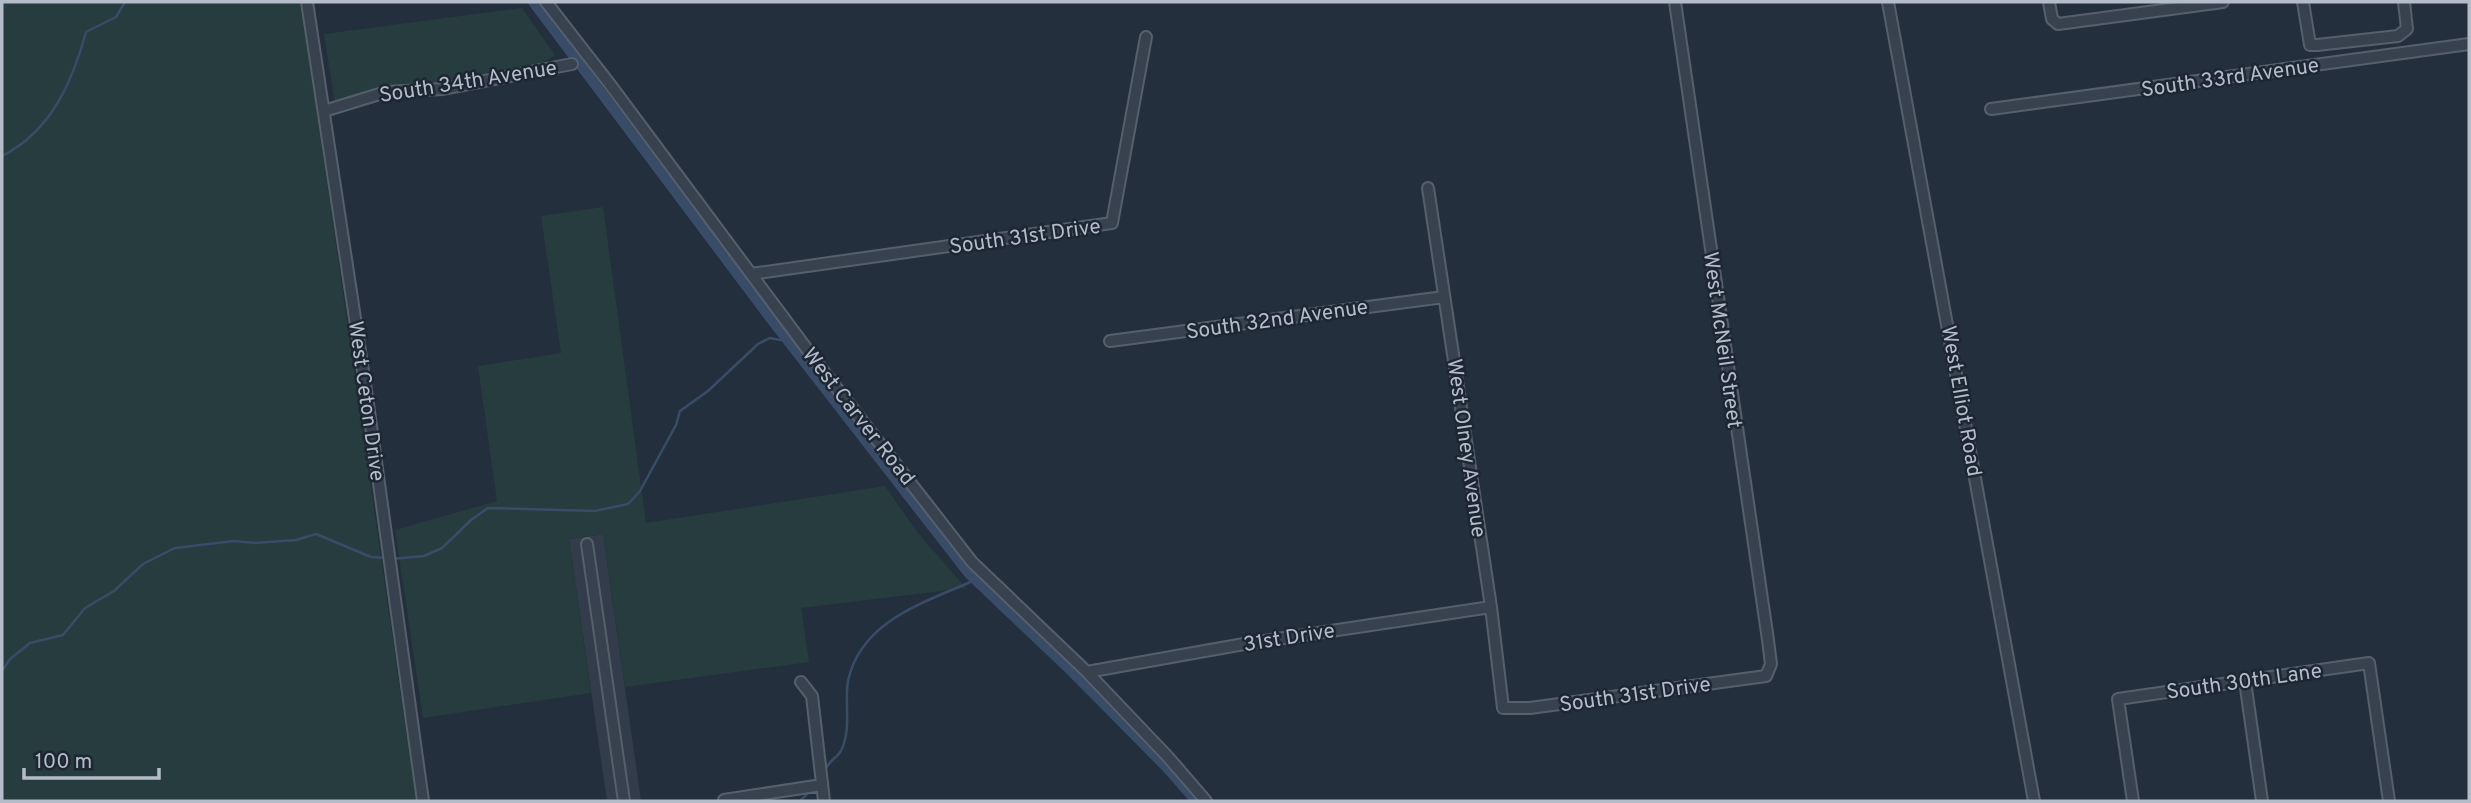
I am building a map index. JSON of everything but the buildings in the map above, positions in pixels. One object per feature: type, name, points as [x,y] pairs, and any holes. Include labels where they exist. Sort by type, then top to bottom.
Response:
[{"type":"street","name":"West Ceton Drive","points":[[307,2],[368,404],[423,801]]},
{"type":"street","name":"West Carver Road","points":[[545,2],[972,562],[1087,672],[1206,801]]},
{"type":"street","name":"West McNeil Street","points":[[1675,2],[1768,640],[1771,664],[1766,676]]},
{"type":"street","name":"West Elliot Road","points":[[1888,2],[2034,801]]},
{"type":"street","points":[[2049,2],[2054,22],[2062,24],[2222,2]]},
{"type":"street","points":[[2303,2],[2310,45],[2398,36],[2407,29],[2404,2]]},
{"type":"street","name":"South 31st Drive","points":[[751,274],[1112,223],[1146,37]]},
{"type":"street","name":"South 33rd Avenue","points":[[1991,109],[2469,44]]},
{"type":"street","name":"South 34th Avenue","points":[[324,111],[386,92],[443,89],[572,64]]},
{"type":"street","name":"West Olney Avenue","points":[[1428,188],[1491,607],[1503,708]]},
{"type":"street","name":"South 32nd Avenue","points":[[1110,341],[1444,297]]},
{"type":"street","points":[[587,544],[625,801]]},
{"type":"street","name":"31st Drive","points":[[1087,672],[1244,644],[1491,607]]},
{"type":"street","name":"South 30th Lane","points":[[2133,801],[2119,699],[2369,663],[2389,801]]},
{"type":"street","name":"South 31st Drive","points":[[1503,708],[1530,708],[1766,676]]},
{"type":"street","points":[[2245,681],[2262,801]]},
{"type":"street","points":[[801,682],[811,696],[824,801]]},
{"type":"street","points":[[724,800],[822,785]]},
{"type":"shaded area","points":[[603,534],[641,801],[607,801],[569,539]]},
{"type":"green space","points":[[2,2],[301,2],[416,801],[2,801]]},
{"type":"green space","points":[[522,8],[555,55],[539,65],[383,90],[335,104],[324,34]]},
{"type":"green space","points":[[603,207],[646,523],[885,486],[917,532],[966,588],[801,608],[809,662],[625,687],[603,534],[569,539],[591,693],[423,718],[395,530],[497,501],[478,366],[561,353],[541,216]]},
{"type":"waterway","points":[[2,156],[34,133],[57,104],[74,69],[86,32],[116,17],[125,2]]},
{"type":"waterway","points":[[533,2],[770,318],[969,574],[1071,671],[1196,801]]},
{"type":"waterway","points":[[391,559],[424,556],[442,548],[488,508],[595,511],[628,504],[640,491],[676,425],[680,411],[708,391],[758,344],[770,338],[786,338]]},
{"type":"waterway","points":[[2,671],[10,659],[30,643],[63,635],[85,608],[114,591],[143,564],[175,548],[234,541],[255,543],[296,540],[316,534],[371,557],[385,558]]},
{"type":"waterway","points":[[825,771],[843,745],[847,728],[848,681],[855,660],[866,643],[898,616],[975,580]]},
{"type":"waterway","points":[[800,801],[810,791]]}]
